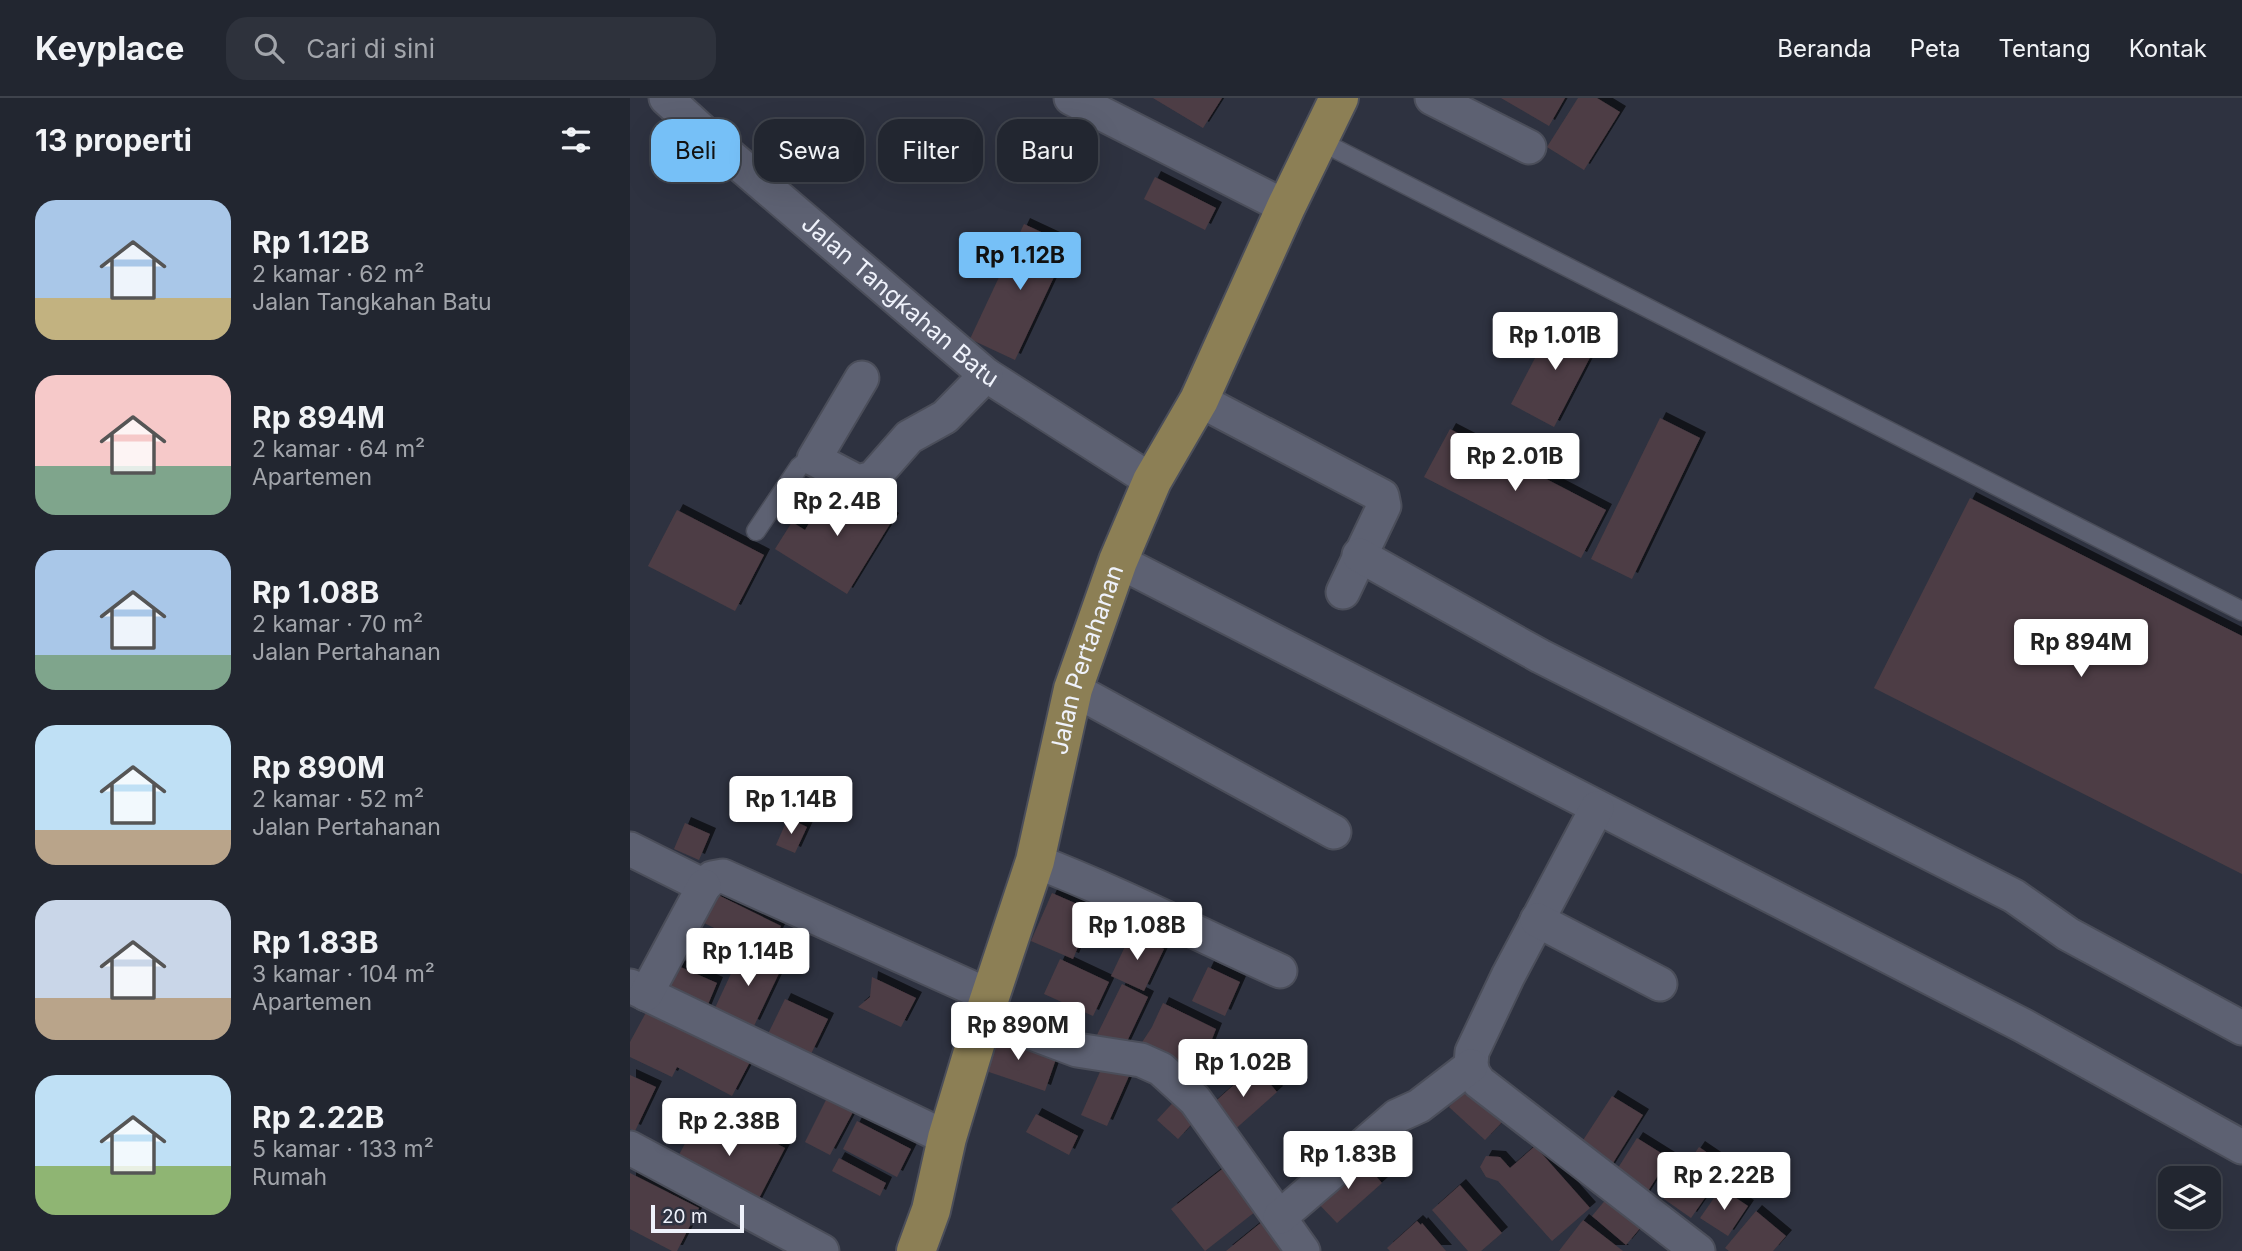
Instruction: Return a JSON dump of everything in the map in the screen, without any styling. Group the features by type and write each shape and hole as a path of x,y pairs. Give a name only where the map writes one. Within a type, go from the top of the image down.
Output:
{"main road":[{"name":"Jalan Pertahanan","path":"916,1251 932,1210 947,1138 987,1006 1035,861 1073,689 1118,561 1152,481 1199,400 1286,207 1339,98"}],"street":[{"name":"Jalan Tangkahan Batu","path":"666,98 724,151 986,375 1152,481"},
{"path":"1071,98 1286,207"},
{"path":"1432,98 1529,147"},
{"path":"862,378 814,459 852,481 869,480 882,470 909,437 945,417 986,375"},
{"path":"1199,400 1382,496 1384,506 1342,592"},
{"path":"1359,555 1540,656 2014,896 2068,934 2242,1028"},
{"path":"1118,561 2024,1026 2242,1147"},
{"path":"1073,689 1334,832"},
{"path":"1597,808 1472,1052 1471,1066 1479,1082 1698,1251"},
{"path":"630,849 704,886"},
{"path":"1035,861 1093,884 1280,971"},
{"path":"947,1138 638,990 704,886 715,877 723,876 1077,1050 1141,1060 1161,1069 1195,1100 1303,1251"},
{"path":"1538,920 1660,984"},
{"path":"1280,1217 1397,1116 1419,1107 1471,1066"},
{"path":"630,1148 822,1251"}],"lane":[{"path":"1318,140 2242,611"},
{"path":"756,531 799,467 809,459 814,459"}],"building":[{"path":"1153,98 1222,98 1203,128"},
{"path":"1501,98 1565,98 1549,126"},
{"path":"1578,98 1597,98 1620,112 1584,170 1547,147"},
{"path":"1155,177 1216,208 1205,230 1144,199"},
{"path":"1024,224 1069,245 1015,360 970,339"},
{"path":"1556,318 1599,340 1554,427 1511,404"},
{"path":"1660,418 1700,438 1632,579 1591,559"},
{"path":"1450,429 1606,510 1581,558 1424,477"},
{"path":"834,482 893,519 847,594 775,549 792,522 805,530"},
{"path":"1970,498 2242,636 2242,874 1874,688"},
{"path":"677,510 764,555 735,611 648,566"},
{"path":"788,818 807,827 795,853 776,845"},
{"path":"685,823 710,834 699,860 674,849"},
{"path":"712,892 781,926 767,954 698,920"},
{"path":"1052,893 1093,911 1073,959 1031,941"},
{"path":"1131,934 1164,949 1144,991 1111,976"},
{"path":"742,950 781,969 754,1026 715,1008"},
{"path":"1060,959 1109,982 1093,1016 1044,994"},
{"path":"676,965 717,983 704,1014 663,997"},
{"path":"1208,967 1240,982 1225,1016 1192,1001"},
{"path":"872,977 916,998 901,1027 858,1007 870,997"},
{"path":"1122,984 1148,997 1123,1050 1096,1037"},
{"path":"785,999 828,1019 811,1054 768,1034"},
{"path":"1163,1003 1216,1029 1200,1070 1139,1047"},
{"path":"649,1007 751,1060 732,1096 677,1067 672,1077 630,1057 630,1042"},
{"path":"992,1034 1057,1056 1045,1091 980,1069"},
{"path":"1103,1065 1129,1076 1107,1126 1081,1115"},
{"path":"1255,1066 1277,1092 1232,1132 1209,1107"},
{"path":"630,1075 656,1087 635,1131 630,1129"},
{"path":"1468,1086 1505,1119 1485,1140 1449,1107"},
{"path":"1179,1096 1200,1115 1178,1139 1157,1120"},
{"path":"1612,1096 1643,1115 1608,1171 1576,1151"},
{"path":"827,1098 853,1112 830,1155 805,1142"},
{"path":"705,1106 785,1148 753,1210 672,1168"},
{"path":"1036,1114 1078,1136 1069,1155 1026,1132"},
{"path":"857,1121 911,1149 897,1177 843,1149"},
{"path":"1637,1138 1669,1158 1643,1199 1611,1179"},
{"path":"1535,1146 1590,1208 1552,1241 1498,1181 1486,1177 1480,1167 1486,1156 1500,1157 1510,1168"},
{"path":"1699,1147 1727,1166 1691,1218 1664,1199"},
{"path":"839,1158 886,1183 880,1196 832,1171"},
{"path":"1360,1158 1382,1183 1337,1223 1314,1199"},
{"path":"1226,1166 1260,1208 1205,1251 1171,1209"},
{"path":"630,1173 699,1208 677,1251 672,1251 630,1229"},
{"path":"1460,1185 1502,1233 1481,1251 1468,1251 1432,1210"},
{"path":"1721,1188 1748,1206 1728,1236 1700,1218"},
{"path":"1613,1191 1647,1220 1626,1245 1592,1216"},
{"path":"1756,1211 1786,1236 1773,1251 1729,1251 1725,1248"},
{"path":"1583,1220 1623,1251 1559,1251"},
{"path":"1263,1221 1285,1251 1226,1251"},
{"path":"1417,1221 1421,1225 1422,1223 1446,1251 1390,1251 1387,1248"}]}
